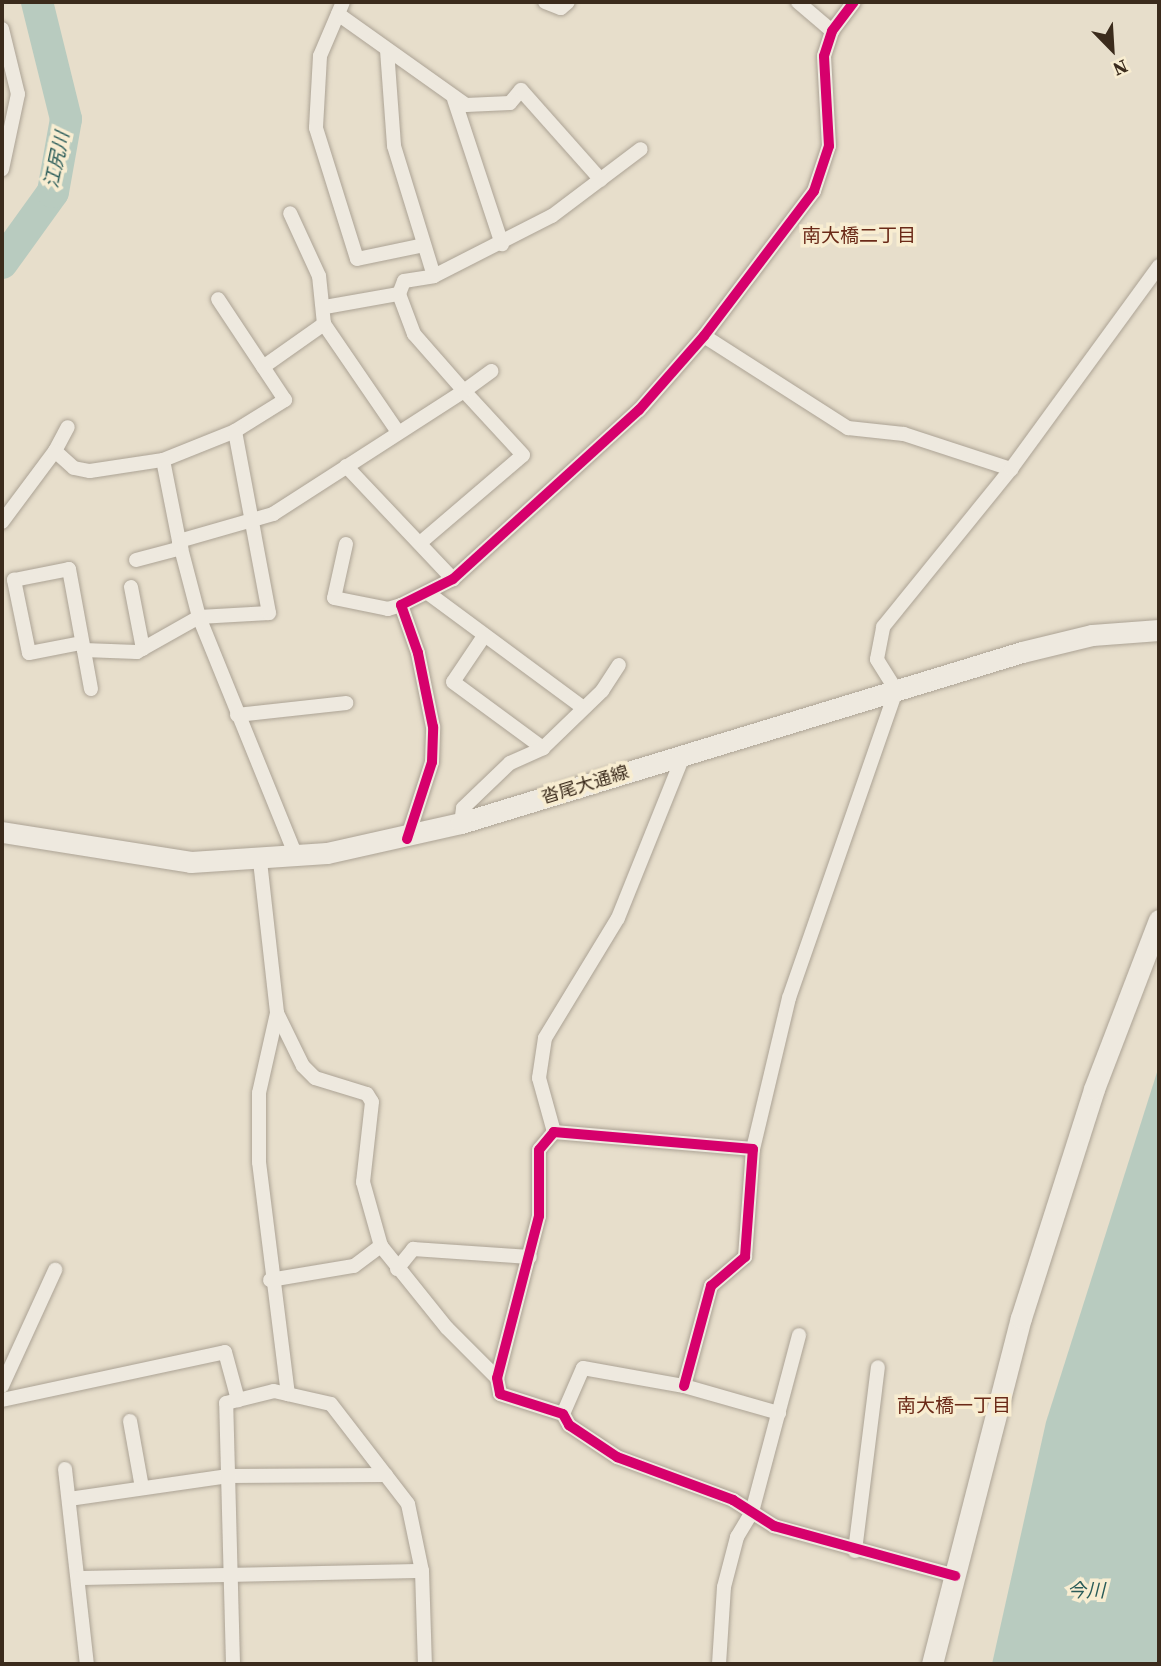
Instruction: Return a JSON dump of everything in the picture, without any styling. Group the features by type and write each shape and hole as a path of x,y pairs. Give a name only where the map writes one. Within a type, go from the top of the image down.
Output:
{"main road":[{"name":"沓尾大通線","path":"2,832 164,860 260,860 407,839 896,690 1091,635 1159,630"},
{"path":"932,1664 1054,1211 1159,920"}],"street":[{"path":"545,2 561,8 568,2"},
{"path":"798,2 832,31"},
{"path":"346,544 334,598 388,609 428,593 453,579 639,410 704,336 825,170 829,146 824,56 832,31 854,2"},
{"path":"424,245 358,259 316,128 320,57 341,8 387,50 466,105 510,103 521,90 601,180"},
{"path":"2,29 18,94 2,169"},
{"path":"387,50 394,146 435,276"},
{"path":"454,99 502,244"},
{"path":"420,543 523,456 414,334 400,294 404,281 435,276 502,244 601,180 641,149"},
{"path":"289,213 319,276 325,307 324,324 398,432"},
{"path":"684,1386 711,1286 745,1257 752,1149 789,998 896,690 877,659 883,627 1011,469 1159,266"},
{"path":"325,307 400,294"},
{"path":"55,451 74,468 90,471 163,460 235,431 285,400 218,299"},
{"path":"263,367 324,324"},
{"path":"704,336 848,428 904,434 1011,469"},
{"path":"136,560 251,523 346,466 492,371"},
{"path":"2,522 55,451 68,428"},
{"path":"91,689 82,646 69,569 14,580 29,653 82,646 143,649 198,617 269,612 235,431"},
{"path":"163,460 198,617 296,856"},
{"path":"346,466 453,579"},
{"path":"131,587 143,649"},
{"path":"428,593 582,707"},
{"path":"401,605 418,653 433,727 432,762 407,839"},
{"path":"484,636 453,682 542,748"},
{"path":"461,823 463,808 510,763 542,748 582,707 602,691 619,665"},
{"path":"237,715 346,704"},
{"path":"554,1132 539,1078 545,1038 618,918 684,754"},
{"path":"260,860 277,1013 259,1093 270,1280 288,1394"},
{"path":"277,1013 309,1072 366,1094 372,1102 363,1182 381,1246 397,1269 497,1378"},
{"path":"554,1132 752,1149"},
{"path":"554,1132 539,1150 539,1216 497,1378 500,1394 563,1414 569,1425 617,1457 696,1484 774,1526 855,1551 955,1576"},
{"path":"270,1280 354,1266 381,1246"},
{"path":"397,1269 413,1249 530,1257"},
{"path":"2,1386 55,1270"},
{"path":"719,1664 724,1587 737,1537 752,1512 799,1335"},
{"path":"2,1400 225,1352 238,1400"},
{"path":"855,1551 878,1367"},
{"path":"563,1414 583,1368 684,1386 779,1413"},
{"path":"233,1664 226,1403 288,1394 331,1404 408,1504 422,1571 425,1664"},
{"path":"130,1421 142,1488"},
{"path":"65,1469 87,1664"},
{"path":"69,1499 228,1476 386,1475"},
{"path":"78,1578 230,1572 422,1571"}],"water":[{"name":"今川","path":"1159,1066 1159,1664 992,1664 1046,1422"}],"waterway":[{"name":"江尻川","path":"2,263 53,192 66,119 37,2"}],"cycle path":[{"path":"407,839 432,762 433,727 418,653 401,605 453,579 639,410 704,336 814,191 829,146 824,56 832,31 854,2"},
{"path":"684,1386 711,1286 745,1257 753,1149 554,1132 539,1150 539,1216 497,1378 500,1394 563,1414 569,1425 617,1457 733,1500 774,1526 955,1576"}],"district":[{"name":"南大橋二丁目","path":"859,236"},
{"name":"南大橋一丁目","path":"954,1406"}]}
